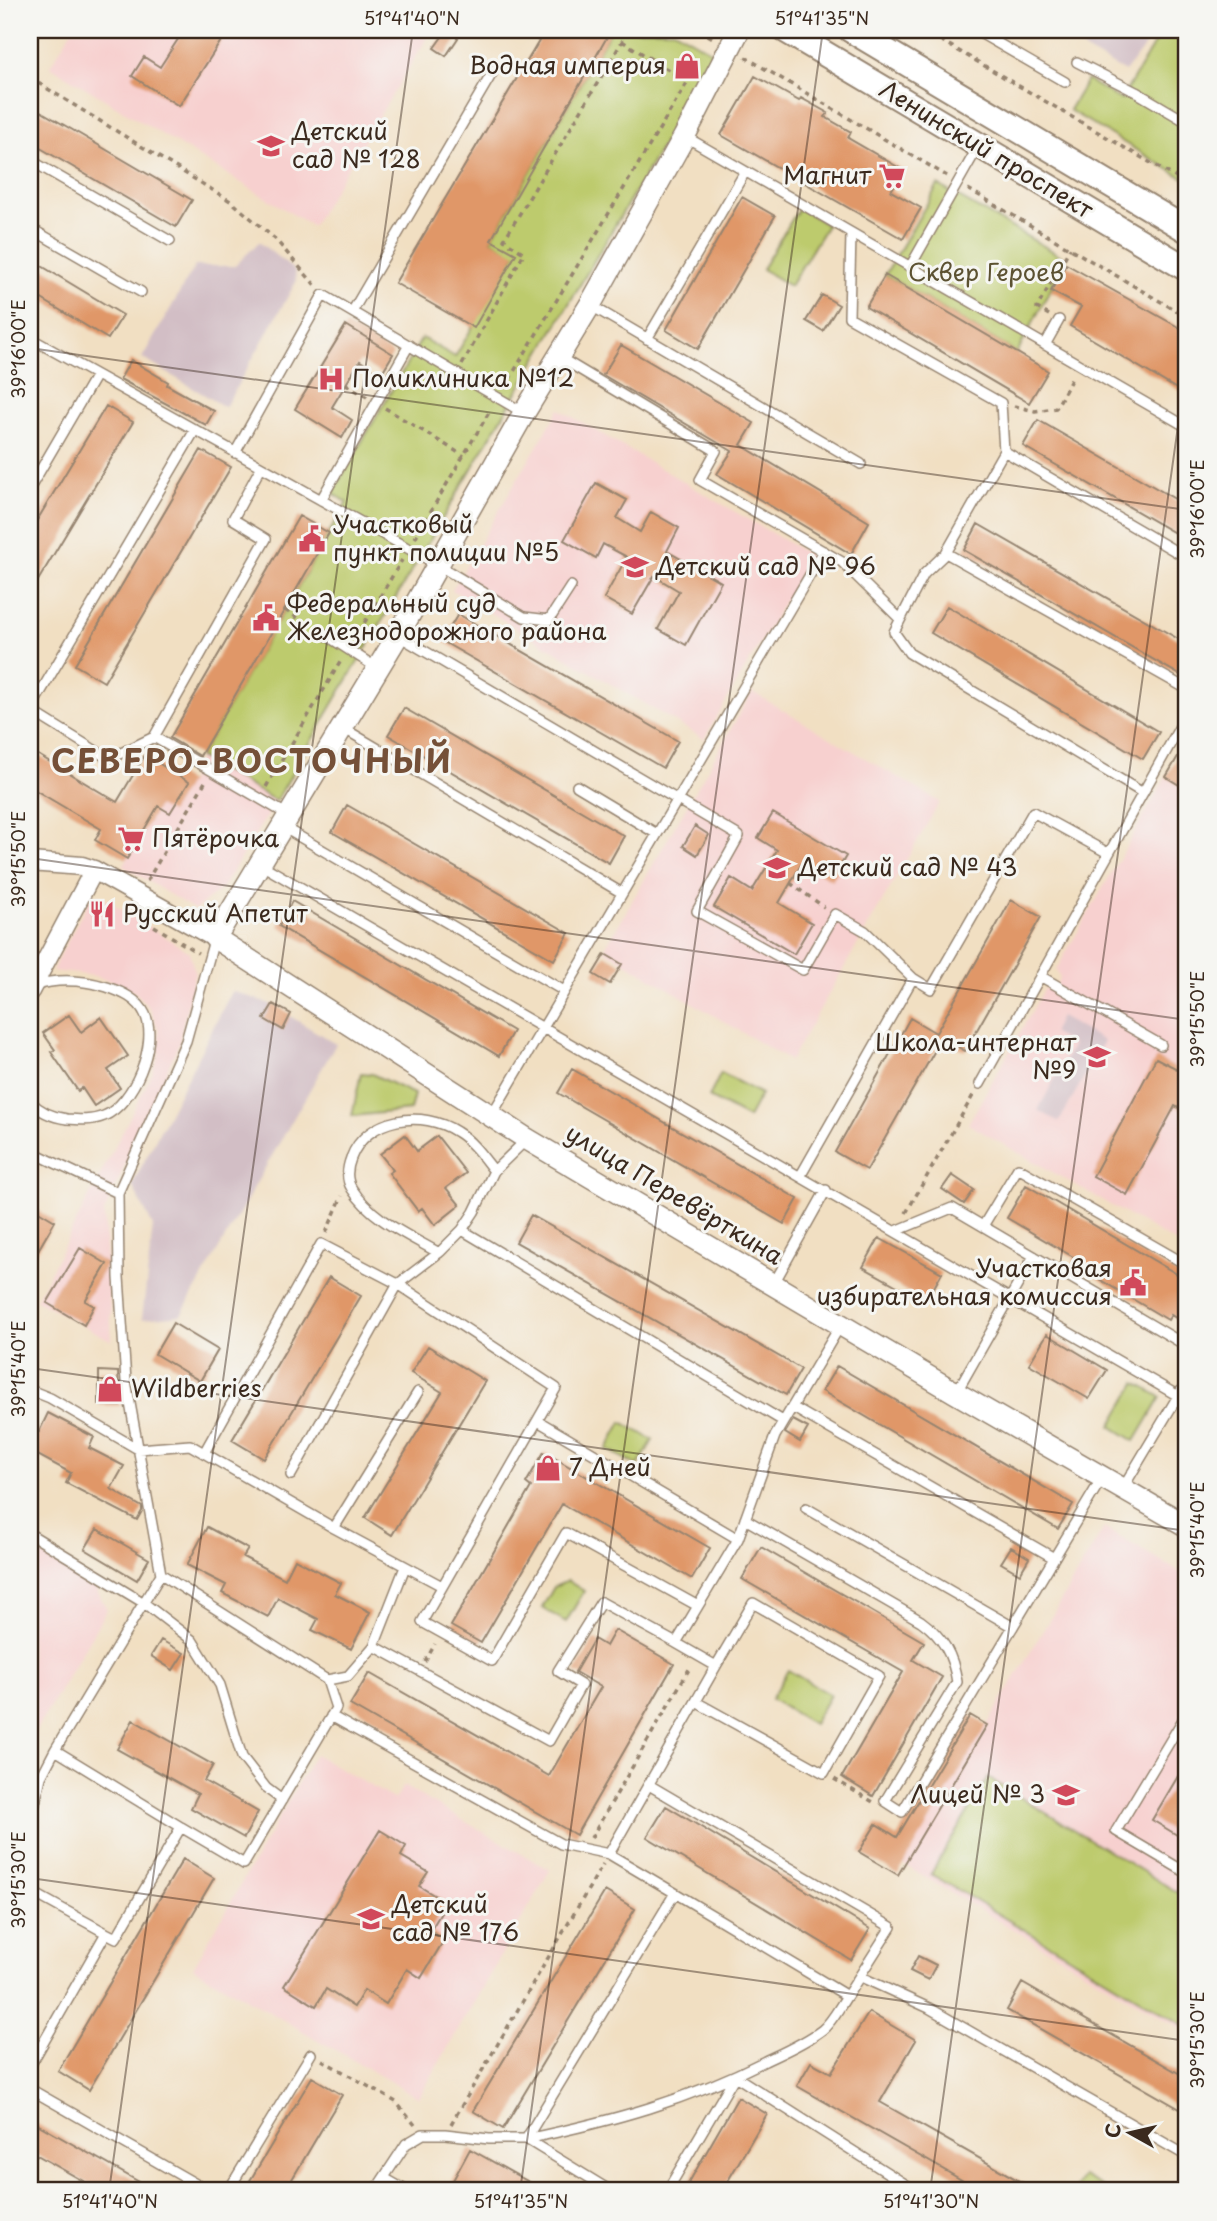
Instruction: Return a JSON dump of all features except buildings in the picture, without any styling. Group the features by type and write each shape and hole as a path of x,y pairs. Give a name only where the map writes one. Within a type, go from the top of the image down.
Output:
{"main road":[{"name":"Ленинский проспект","path":"785,30 1187,269"},
{"name":"Ленинский проспект","path":"851,30 1187,230"}],"street":[{"path":"39,862 82,866 94,870 215,938 398,635 524,412 590,305 684,136 739,30"},
{"path":"31,989 94,870"},
{"name":"улица Перевёрткина","path":"215,938 527,1139 840,1325 1187,1526"}],"lane":[{"path":"30,39 35,30"},
{"path":"975,30 1065,82"},
{"path":"1077,62 1187,122"},
{"path":"352,312 494,70"},
{"path":"684,136 1187,427"},
{"path":"910,267 978,146"},
{"path":"30,160 170,241"},
{"path":"647,339 745,172"},
{"path":"30,228 141,292"},
{"path":"851,233 849,317 1001,402 1004,451 946,552 924,574 894,632 909,653 1143,793"},
{"path":"235,453 323,295 524,412"},
{"path":"590,305 861,464"},
{"path":"1045,345 1059,320"},
{"path":"30,338 438,565 524,617 549,620 571,586"},
{"path":"321,500 409,345"},
{"path":"559,357 716,451 700,480 842,562 900,619"},
{"path":"30,488 96,375"},
{"path":"195,430 30,710 109,759 154,737 266,539 233,519 261,467"},
{"path":"1004,451 1187,558"},
{"path":"491,1116 824,551"},
{"path":"946,552 1187,689"},
{"path":"321,632 377,668"},
{"path":"398,635 739,836 697,911 803,970 835,914 865,931 913,978 931,989 1033,812 1108,853"},
{"path":"979,1084 1187,714"},
{"path":"341,727 622,892"},
{"path":"154,737 259,798 285,821 564,991"},
{"path":"577,786 657,834"},
{"path":"30,854 39,862"},
{"path":"260,864 1183,1398"},
{"path":"30,1825 41,1777 55,1750 161,1574 126,1381 118,1193 186,1041 215,938"},
{"path":"1040,976 1161,1045"},
{"path":"801,1175 913,978"},
{"path":"30,1101 36,1108 54,1117 81,1121 105,1115 125,1098 140,1074 147,1051 149,1030 146,1015 139,1005 120,991 99,985 55,980 31,989"},
{"path":"439,1253 391,1226 352,1189 348,1181 348,1166 359,1142 382,1125 399,1120 424,1121 456,1131 471,1143 494,1171"},
{"path":"291,1475 398,1284 439,1253 462,1230 494,1171 527,1139"},
{"path":"30,1151 118,1193"},
{"path":"983,1226 1018,1168 1187,1265"},
{"path":"773,1285 826,1190"},
{"path":"896,1231 952,1208 1187,1346"},
{"path":"462,1230 783,1421"},
{"path":"204,1453 321,1244 398,1284 556,1388 422,1622 492,1661 566,1533 698,1606"},
{"path":"956,1393 1034,1256"},
{"path":"676,1643 738,1539 775,1436 840,1325"},
{"path":"1122,1489 1183,1398 1187,1381"},
{"path":"30,1390 50,1398 138,1449 190,1445 334,1528 442,1586"},
{"path":"334,1528 418,1392"},
{"path":"792,1407 1054,1558"},
{"path":"538,1421 738,1539"},
{"path":"745,1519 922,1622 932,1629 947,1647 955,1666 957,1682 885,1801 902,1812 1102,1478"},
{"path":"806,1508 1013,1627"},
{"path":"30,1534 144,1603 192,1640 220,1685 242,1757 266,1788 282,1800"},
{"path":"327,1680 348,1676 374,1646 405,1567"},
{"path":"55,1750 244,1864 336,1708 327,1680 161,1574"},
{"path":"374,1646 548,1741 581,1685 558,1671 601,1602 716,1666"},
{"path":"609,1854 716,1666 753,1604 879,1676 824,1773 696,1702"},
{"path":"1187,1713 1116,1831 1187,1873"},
{"path":"331,1716 561,1844 584,1851 609,1854 847,1996"},
{"path":"375,2191 406,2144 423,2134 526,2139 606,2122 668,2103 736,2076 789,2050 823,2029 861,1977 891,1927 649,1785"},
{"path":"30,1891 116,1938 181,1827"},
{"path":"526,2139 675,1893"},
{"path":"30,2066 106,1933"},
{"path":"861,1977 929,2008 1187,2156"},
{"path":"228,2191 311,2054"},
{"path":"667,2191 736,2076"},
{"path":"736,2076 916,2191"},
{"path":"30,2090 208,2191"},
{"path":"526,2139 611,2191"},
{"path":"384,2178 407,2191"}],"path":[{"path":"457,375 524,253 503,240 629,30"},
{"path":"923,30 1187,184"},
{"path":"622,41 688,82"},
{"path":"757,65 1187,317"},
{"path":"259,798 695,71"},
{"path":"30,78 232,202 275,239 323,295"},
{"path":"1059,320 1037,308 1070,248"},
{"path":"1001,402 1035,411 1056,408 1070,381"},
{"path":"346,384 464,456"},
{"path":"285,610 321,632"},
{"path":"139,895 212,770"},
{"path":"790,883 835,914"},
{"path":"145,920 208,960"},
{"path":"896,1231 979,1084"},
{"path":"321,1244 336,1212"},
{"path":"584,1851 697,1655"},
{"path":"824,1773 872,1802 885,1801"},
{"path":"445,2134 609,1854"},
{"path":"311,2054 396,2102 423,2134"}],"shaded area":[{"name":"Детский сад № 128","path":"72,30 432,30 312,226 50,66"},
{"path":"1049,30 1157,30 1125,72"},
{"path":"259,242 295,271 296,282 225,407 142,358 195,266 235,266"},
{"name":"Детский сад № 96","path":"559,409 811,556 704,739 452,590"},
{"name":"Детский сад № 43","path":"752,692 940,802 790,1061 604,950"},
{"path":"199,757 276,801 222,888 195,910 123,866 158,806 170,813 189,782"},
{"name":"Школа-интернат №9","path":"1187,775 1187,1249 968,1124 1045,988 1052,989 1056,985 1060,977 1056,970 1166,777 1181,786"},
{"path":"91,896 100,896 189,952 195,972 179,1043 104,1213 112,1341 36,1300 152,1074 159,1054 159,1031 150,1009 137,994 124,986 95,976 52,971"},
{"path":"232,991 270,1004 336,1044 181,1315 142,1319 153,1226 132,1185"},
{"path":"1060,1017 1104,1041 1059,1122 1038,1110 1073,1045 1052,1033"},
{"name":"Лицей № 3","path":"1104,1528 1187,1576 1187,2032 904,1865"},
{"path":"30,1547 94,1586 107,1609 30,1741"},
{"name":"Детский сад № 176","path":"315,1754 395,1800 403,1786 550,1870 419,2098 193,1968"}],"green space":[{"path":"611,30 674,30 716,54 276,801 199,757 347,502 332,493 422,338 455,357 515,255 491,240"},
{"path":"1162,30 1187,30 1187,180 1069,110 1087,80 1121,100"},
{"name":"Сквер Героев","path":"938,185 1066,259 1017,353 885,275"},
{"path":"799,208 827,225 790,286 762,269"},
{"path":"361,1073 372,1074 414,1094 410,1110 352,1116"},
{"path":"721,1073 761,1094 748,1118 709,1097"},
{"path":"1136,1383 1161,1397 1135,1441 1111,1426"},
{"path":"622,1422 653,1440 638,1466 607,1449"},
{"path":"568,1581 584,1591 566,1622 542,1608 554,1587"},
{"path":"788,1670 830,1695 813,1724 771,1699"},
{"path":"988,1778 1187,1898 1187,2027 931,1874"},
{"path":"1083,2176 1101,2186 1098,2191 1074,2191"}],"place":[{"name":"Водная империя","path":"687,66"},
{"name":"Детский сад № 128","path":"271,146"},
{"name":"Магнит","path":"892,176"},
{"name":"Поликлиника №12","path":"331,379"},
{"name":"Участковый пункт полиции №5","path":"312,539"},
{"name":"Детский сад № 96","path":"635,567"},
{"name":"Федеральный суд Железнодорожного района","path":"266,618"},
{"name":"Пятёрочка","path":"131,839"},
{"name":"Детский сад № 43","path":"777,868"},
{"name":"Русский Апетит","path":"102,914"},
{"name":"Школа-интернат №9","path":"1097,1057"},
{"name":"Участковая избирательная комиссия","path":"1133,1283"},
{"name":"Wildberries","path":"110,1389"},
{"name":"7 Дней","path":"548,1468"},
{"name":"Лицей № 3","path":"1066,1795"},
{"name":"Детский сад № 176","path":"371,1919"}],"district":[{"name":"СЕВЕРО-ВОСТОЧНЫЙ","path":"252,762"}]}
